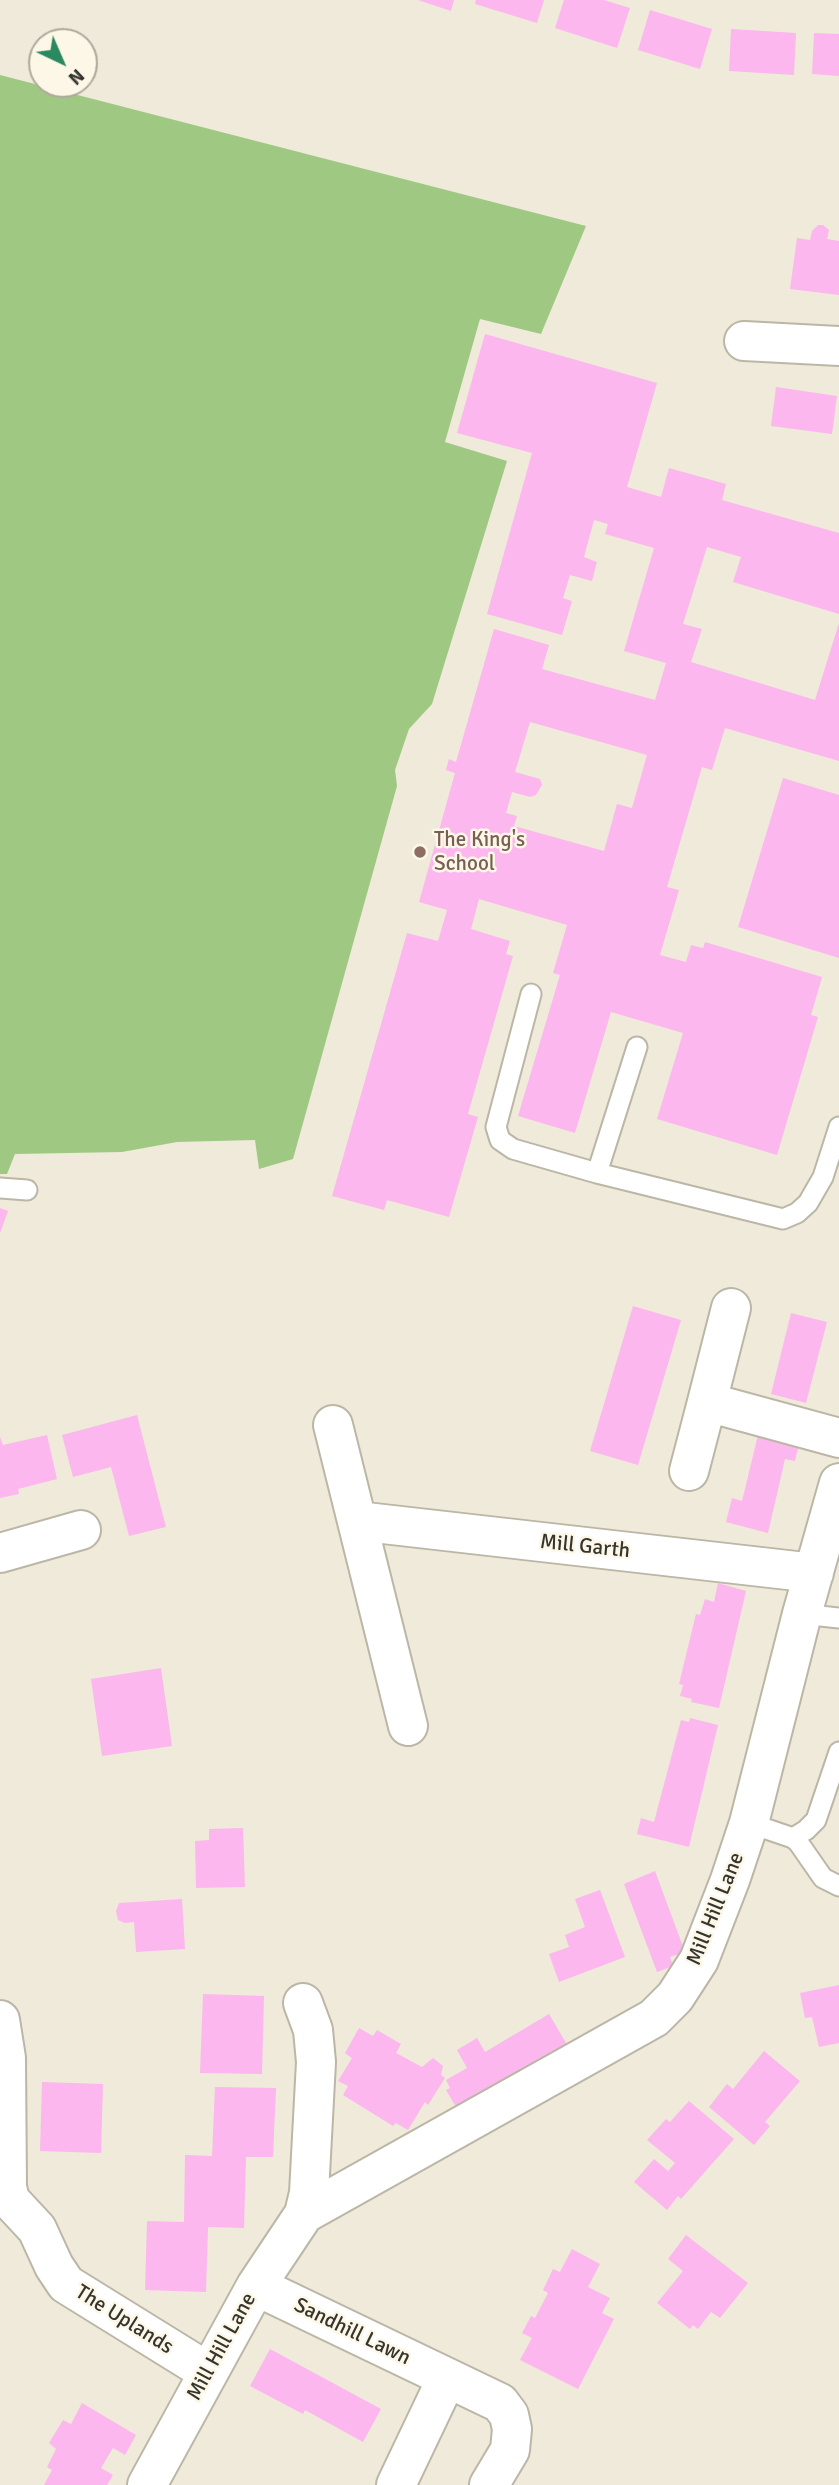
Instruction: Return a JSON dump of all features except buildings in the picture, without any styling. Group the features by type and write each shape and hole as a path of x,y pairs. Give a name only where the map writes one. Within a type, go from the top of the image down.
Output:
{"street":[{"path":"744,341 839,346"},
{"path":"689,1471 731,1308"},
{"path":"707,1402 839,1438"},
{"path":"333,1425 408,1726"},
{"name":"Mill Hill Lane","path":"304,2214 654,2018 676,1997 699,1960 730,1880 821,1616 814,1573 839,1483"},
{"name":"Mill Garth","path":"357,1521 814,1573"},
{"path":"0,1553 80,1530"},
{"name":"Mill Hill Lane","path":"147,2485 256,2286 304,2214 309,2193 316,2062 313,2031 303,2003"},
{"name":"The Uplands","path":"0,2020 6,2058 7,2187 10,2200 37,2229 54,2266 66,2284 208,2371"},
{"name":"Sandhill Lawn","path":"256,2286 500,2403 509,2414 512,2429 510,2450 489,2485"},
{"path":"396,2485 447,2378"}],"lane":[{"path":"531,995 496,1127 500,1140 513,1149 597,1173 783,1219 797,1213 813,1194 823,1177 839,1127"},
{"path":"597,1173 637,1047"},
{"path":"0,1188 27,1191"},
{"path":"793,1838 817,1820 839,1752"},
{"path":"749,1823 799,1842 823,1878 839,1886"}],"green space":[{"path":"0,75 28,82 28,98 89,98 586,226 541,334 480,319 445,442 507,461 432,704 409,729 395,770 397,786 293,1159 259,1169 255,1140 177,1142 122,1152 15,1154 7,1174 0,1174"}],"place":[{"name":"The King's School","path":"420,852"}]}
